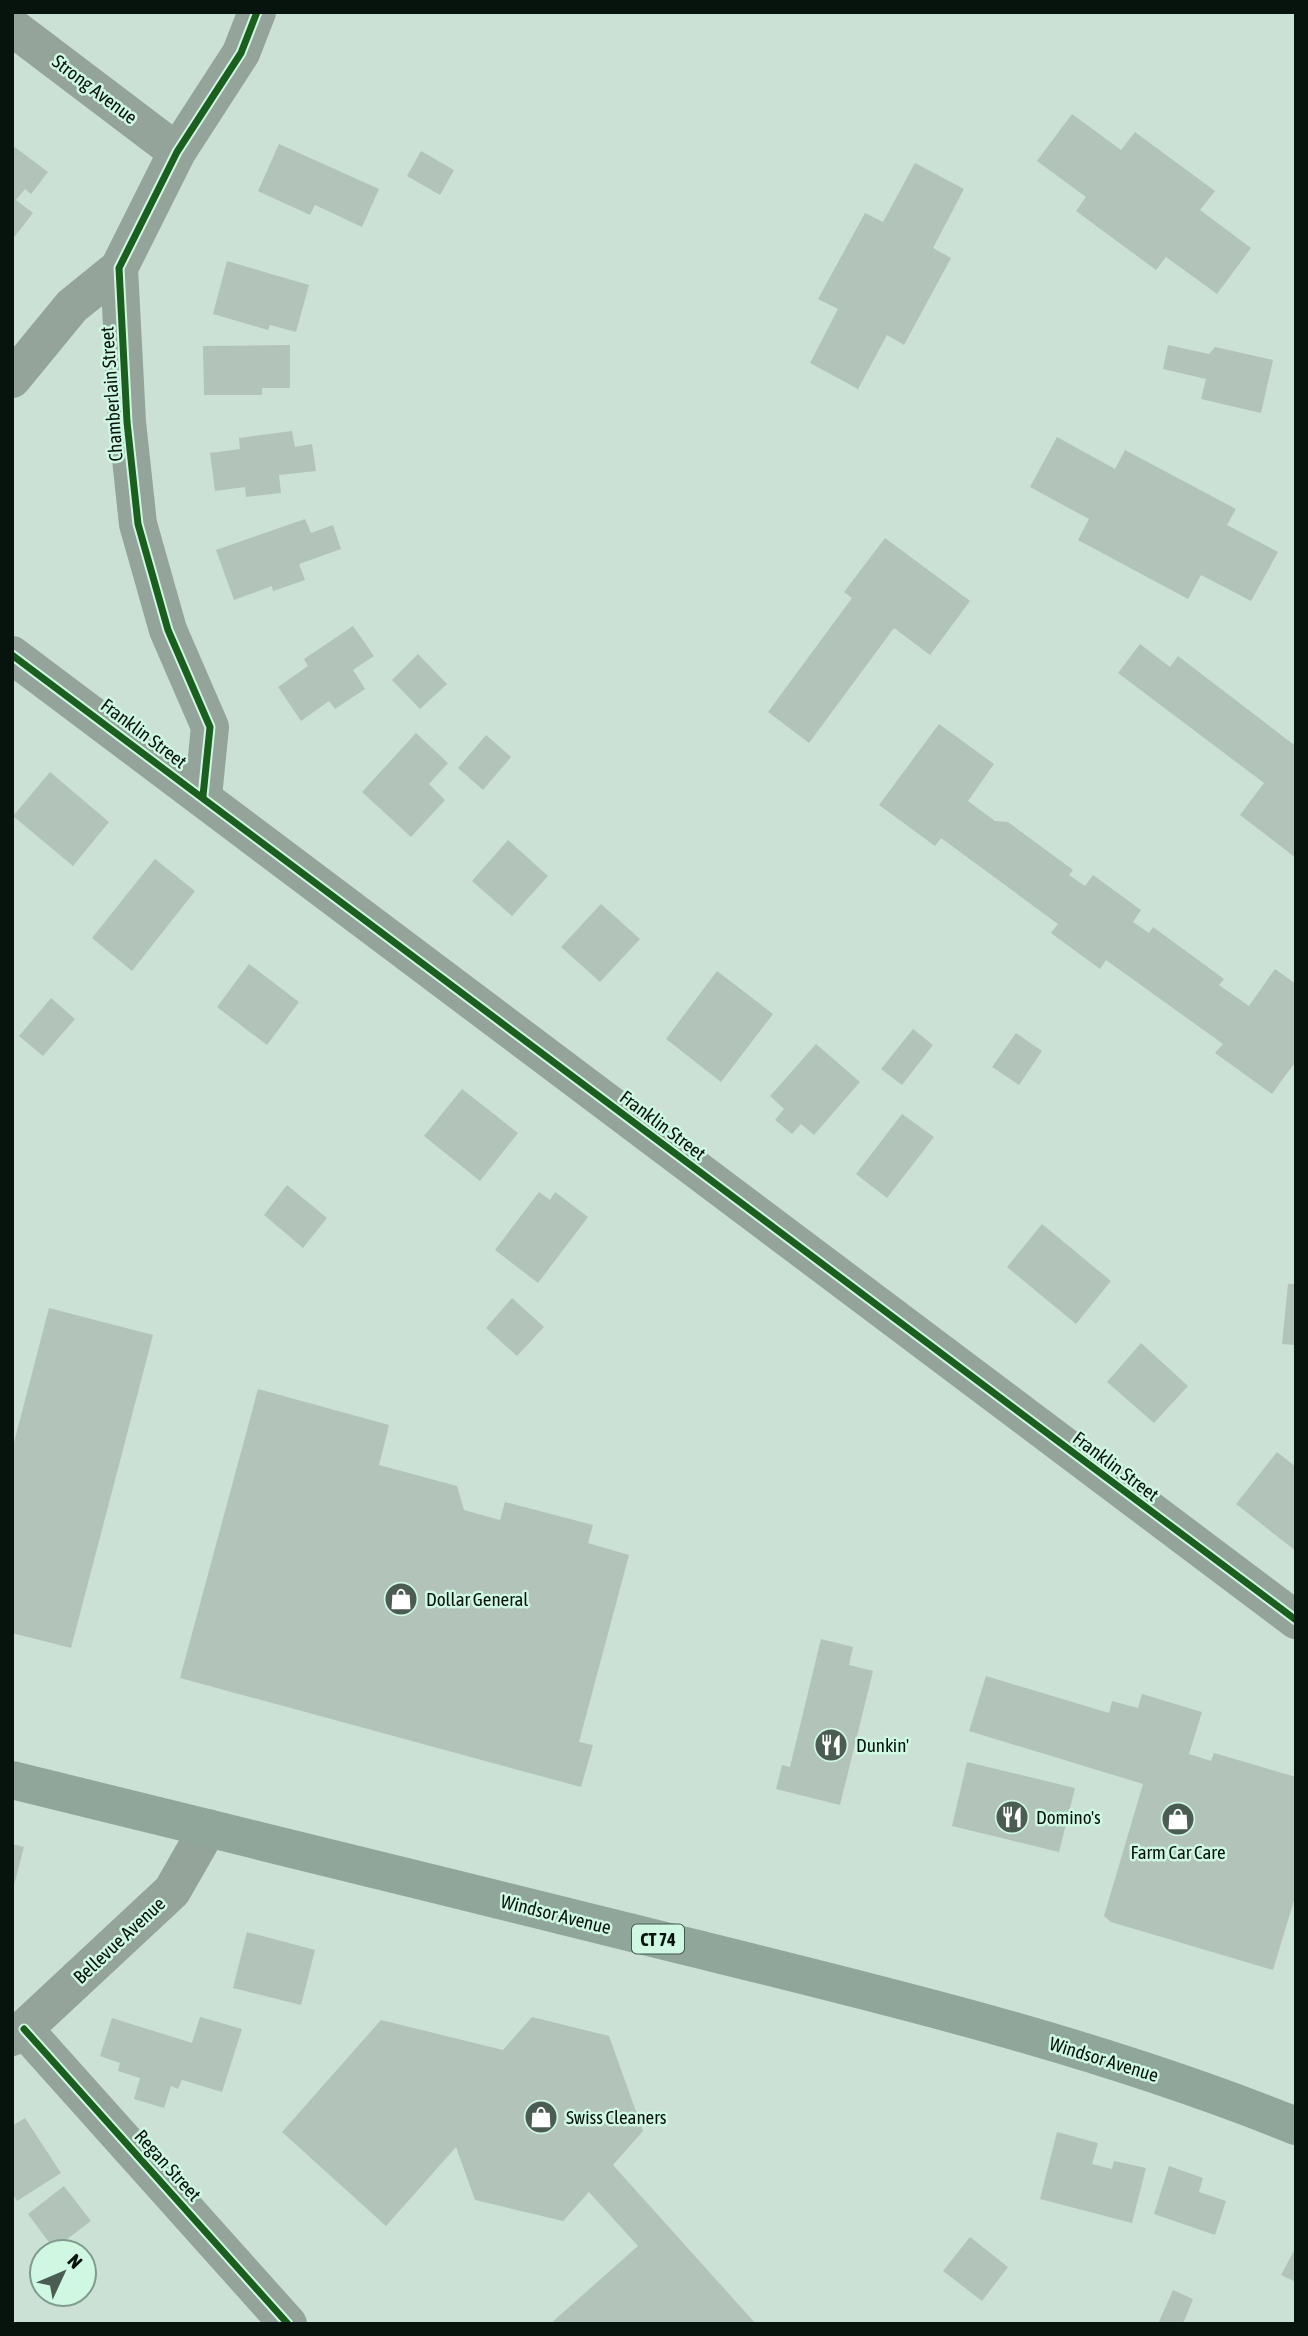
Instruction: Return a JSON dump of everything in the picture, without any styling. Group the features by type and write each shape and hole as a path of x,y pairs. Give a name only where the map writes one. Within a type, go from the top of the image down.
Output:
{"main road":[{"name":"Windsor Avenue","path":"12,1780 850,1987 1006,2029 1197,2089 1296,2126"}],"street":[{"name":"Chamberlain Street","path":"12,379 72,306 119,268 177,152 241,52 257,12"},
{"name":"Strong Avenue","path":"12,27 177,152"},
{"name":"Chamberlain Street","path":"119,268 127,422 138,524 168,631 210,727 202,796"},
{"name":"Franklin Street","path":"12,655 1296,1620"},
{"name":"Bellevue Avenue","path":"18,2033 172,1891 208,1828"},
{"name":"Regan Street","path":"18,2033 288,2324"}],"building":[{"path":"1072,114 1121,150 1135,132 1215,191 1200,210 1251,248 1217,294 1166,257 1156,270 1076,211 1086,197 1037,161"},
{"path":"279,144 379,189 362,227 315,205 310,215 258,191"},
{"path":"12,145 48,172 31,194 25,189 16,200 33,213 12,240"},
{"path":"421,151 454,170 440,195 407,176"},
{"path":"915,163 964,189 933,248 951,258 904,345 887,335 858,389 810,363 838,309 818,299 865,213 883,222"},
{"path":"227,261 309,285 296,332 270,325 268,330 213,314"},
{"path":"290,345 290,388 262,388 262,395 204,395 203,346"},
{"path":"1168,345 1209,354 1215,347 1273,360 1261,413 1201,399 1206,379 1163,369"},
{"path":"292,431 295,447 312,444 316,471 279,475 281,493 246,497 245,487 215,491 210,453 240,449 239,438"},
{"path":"1057,437 1115,469 1125,450 1236,509 1227,525 1278,552 1251,601 1201,575 1188,599 1078,540 1089,519 1030,487"},
{"path":"305,519 311,533 333,525 341,549 299,564 305,580 273,591 272,586 234,600 216,550"},
{"path":"885,538 970,601 930,655 894,628 809,743 768,712 852,598 844,592"},
{"path":"353,626 374,656 353,670 365,689 335,709 329,701 301,721 278,687 308,666 304,659"},
{"path":"1140,644 1170,667 1178,656 1293,744 1296,741 1296,858 1240,815 1264,783 1118,673"},
{"path":"418,654 447,684 420,709 392,680"},
{"path":"939,724 994,764 968,801 995,821 1008,822 1073,870 1069,875 1085,886 1093,875 1141,910 1133,922 1149,933 1153,927 1224,979 1219,985 1249,1006 1275,969 1296,984 1296,1061 1272,1094 1215,1053 1223,1044 1106,960 1100,969 1051,933 1058,924 941,838 935,846 879,805"},
{"path":"416,733 448,763 429,784 445,800 411,837 362,792"},
{"path":"486,735 511,757 483,790 458,768"},
{"path":"50,772 109,822 73,866 13,816"},
{"path":"508,840 548,876 512,916 472,881"},
{"path":"155,859 195,891 132,971 92,938"},
{"path":"601,904 640,939 600,982 561,947"},
{"path":"249,964 299,1002 267,1045 217,1007"},
{"path":"717,971 773,1014 721,1082 666,1039"},
{"path":"51,998 75,1019 43,1056 19,1036"},
{"path":"913,1029 933,1045 902,1085 881,1069"},
{"path":"1016,1033 1042,1051 1019,1085 992,1067"},
{"path":"816,1044 860,1082 814,1135 801,1124 792,1134 775,1120 784,1109 770,1096"},
{"path":"462,1089 518,1133 480,1181 424,1136"},
{"path":"902,1114 934,1137 887,1198 856,1174"},
{"path":"287,1185 327,1218 303,1248 264,1215"},
{"path":"539,1192 550,1200 555,1192 588,1217 538,1283 495,1250"},
{"path":"1042,1224 1111,1281 1076,1324 1007,1267"},
{"path":"1288,1284 1296,1284 1296,1345 1282,1344"},
{"path":"512,1298 544,1327 517,1356 486,1328"},
{"path":"49,1308 153,1335 71,1648 12,1633 12,1450"},
{"path":"1141,1343 1188,1386 1154,1423 1107,1382"},
{"path":"258,1389 389,1425 379,1465 457,1486 464,1510 500,1520 505,1502 593,1525 588,1543 629,1555 579,1742 593,1745 581,1787 180,1678"},
{"path":"1277,1452 1296,1467 1296,1551 1236,1504"},
{"path":"821,1639 853,1647 849,1665 873,1671 840,1805 776,1789 782,1765 790,1767"},
{"path":"986,1676 1109,1713 1112,1701 1138,1708 1142,1694 1202,1712 1189,1754 1211,1761 1214,1753 1296,1777 1296,1894 1273,1970 1111,1922 1104,1916 1143,1784 969,1731"},
{"path":"967,1762 1075,1788 1059,1852 952,1826"},
{"path":"12,1844 24,1847 13,1889 12,1889"},
{"path":"247,1932 315,1950 301,2005 233,1988"},
{"path":"200,2017 242,2029 222,2092 182,2080 178,2089 171,2086 164,2108 134,2099 140,2078 118,2071 120,2063 100,2056 112,2018 192,2043"},
{"path":"532,2017 609,2036 643,2131 613,2165 756,2324 550,2324 638,2246 589,2192 563,2221 475,2200 456,2147 386,2226 282,2132 381,2020 503,2050"},
{"path":"25,2118 61,2173 17,2201 12,2193 12,2126"},
{"path":"1057,2132 1098,2143 1092,2164 1112,2169 1114,2161 1146,2168 1132,2223 1040,2199"},
{"path":"1169,2166 1203,2178 1199,2192 1226,2201 1215,2235 1154,2214"},
{"path":"64,2186 91,2221 69,2238 46,2238 28,2214"},
{"path":"970,2237 1008,2267 982,2301 943,2271"},
{"path":"1296,2247 1296,2282 1281,2275"},
{"path":"1173,2290 1193,2299 1183,2324 1158,2324"}],"cycle path":[{"path":"203,796 210,727 168,630 138,524 127,422 119,268 177,152 241,53 257,12"},
{"path":"12,655 1296,1620"},
{"path":"24,2029 288,2324"}],"place":[{"name":"Dollar General","path":"401,1599"},
{"name":"Dunkin'","path":"831,1745"},
{"name":"Domino's","path":"1012,1817"},
{"name":"Farm Car Care","path":"1178,1819"},
{"name":"Swiss Cleaners","path":"541,2117"}]}
